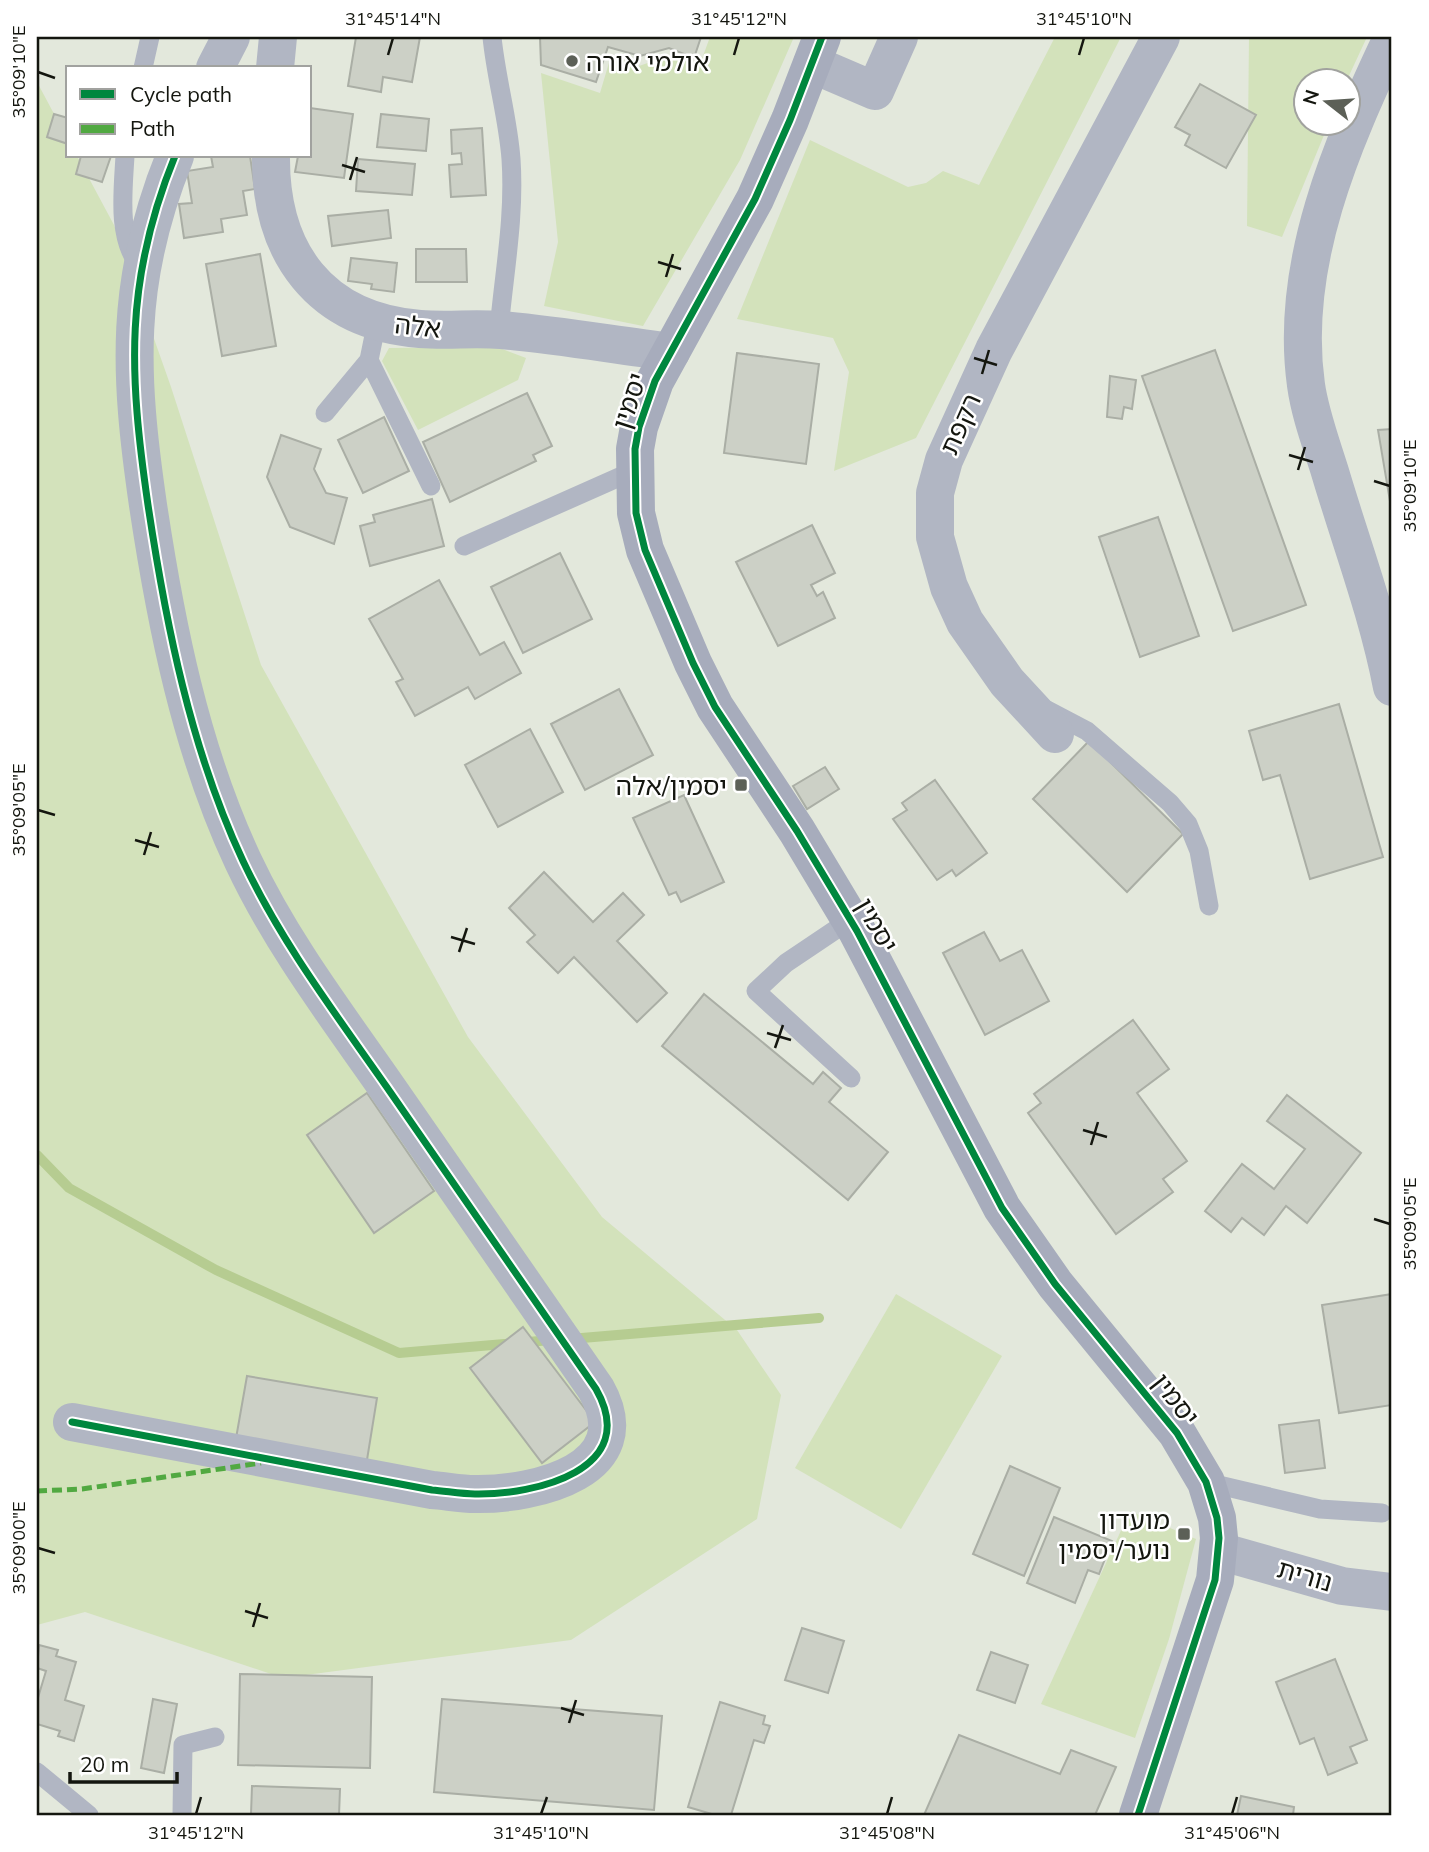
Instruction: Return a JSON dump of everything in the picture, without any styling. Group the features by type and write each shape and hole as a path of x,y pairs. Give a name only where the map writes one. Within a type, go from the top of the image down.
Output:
{"street":[{"path":"216,66 230,37"},
{"path":"275,66 278,37"},
{"path":"817,51 875,91 899,37"},
{"name":"רקפת","path":"1055,734 1019,695 975,638 957,605 935,537 934,493 944,460 994,349 1161,37"},
{"path":"1391,675 1311,410 1304,345 1311,269 1329,188 1352,123 1392,38"},
{"name":"יסמין","path":"817,51 755,200 671,352 646,404 639,427 633,471 640,532 698,673 731,733 797,831 850,920 1009,1220 1055,1284 1177,1433 1206,1482 1217,1518 1219,1551 1209,1603 1139,1815"},
{"path":"72,1422 432,1490 475,1494 524,1488 578,1472 599,1453 608,1425 604,1402 596,1389 290,947 265,904 221,807 187,698 151,524 132,362 140,268 153,218 174,158"},
{"name":"אלה","path":"271,158 276,208 285,240 299,266 317,288 338,304 377,321 419,329 499,330 671,352"},
{"name":"נורית","path":"1219,1551 1342,1586 1392,1592"}],"lane":[{"path":"143,66 150,37"},
{"path":"492,37 509,140 512,176 509,250 499,330"},
{"path":"125,158 123,191 128,250 140,268"},
{"path":"325,413 369,360 377,321"},
{"path":"369,360 431,486"},
{"path":"464,546 633,471"},
{"path":"1019,695 1087,731 1170,803 1188,824 1199,851 1209,906"},
{"path":"850,920 786,963 756,991 851,1078"},
{"path":"1206,1482 1320,1509 1382,1513"},
{"path":"182,1815 183,1745 215,1737"},
{"path":"37,1772 89,1815"}],"green space":[{"path":"710,37 794,37 740,160 643,326 544,306 558,242 541,73 600,93 611,56 639,66 668,56 700,64"},
{"path":"1055,37 1121,37 916,438 834,471 849,372 833,338 737,319 810,140 908,187 926,183 943,171 979,185"},
{"path":"1249,37 1367,37 1354,66 1292,66 1292,136 1324,136 1282,237 1247,226"},
{"path":"37,82 66,136 66,158 78,158 114,225 171,387 261,665 468,1037 602,1217 737,1330 781,1395 757,1519 571,1640 283,1678 85,1612 37,1625"},
{"path":"497,347 526,358 518,380 418,430 382,361 389,348"},
{"path":"896,1294 1002,1356 901,1529 795,1468"},
{"path":"1130,1511 1196,1539 1169,1639 1135,1738 1041,1704"}],"building":[{"path":"356,37 420,37 412,82 383,77 381,92 348,86"},
{"name":"אולמי אורה","path":"540,37 701,37 694,58 669,48 640,56 608,47 596,82 541,65"},
{"path":"1200,84 1256,115 1226,168 1185,145 1190,135 1175,127"},
{"path":"312,108 353,114 344,178 295,172 298,158 312,158"},
{"path":"54,114 66,117 66,143 47,137"},
{"path":"381,114 429,119 426,151 377,147"},
{"path":"482,128 486,195 451,197 449,165 462,164 461,153 452,154 451,130"},
{"path":"80,158 110,158 102,182 76,174"},
{"path":"211,158 250,158 255,189 243,191 247,215 221,219 223,232 184,238 179,204 192,203 187,171 213,167"},
{"path":"358,159 415,164 412,195 356,191"},
{"path":"388,210 391,238 332,246 328,216"},
{"path":"416,249 466,249 467,282 416,282"},
{"path":"260,254 276,346 222,356 206,264"},
{"path":"351,258 397,263 394,292 371,289 372,284 348,281"},
{"path":"1215,350 1306,605 1233,631 1142,376"},
{"path":"737,353 819,364 806,464 724,453"},
{"path":"1110,376 1136,380 1132,409 1124,407 1122,419 1107,417"},
{"path":"527,393 552,446 533,455 536,461 450,502 423,442"},
{"path":"384,417 409,471 363,493 338,440"},
{"path":"1392,429 1392,513 1378,430"},
{"path":"281,435 321,449 314,469 326,493 347,498 334,544 290,527 267,477"},
{"path":"432,499 444,546 370,566 360,526 375,522 373,515"},
{"path":"1158,517 1199,636 1140,657 1099,537"},
{"path":"812,525 835,573 811,585 817,596 823,592 835,618 778,646 736,562"},
{"path":"560,553 592,619 523,653 491,587"},
{"path":"439,580 480,655 504,642 521,673 475,699 468,687 415,716 396,682 403,679 369,619"},
{"path":"619,689 653,755 585,790 551,724"},
{"path":"1339,704 1383,857 1310,879 1280,775 1263,780 1249,731"},
{"path":"530,729 563,792 498,827 465,765"},
{"path":"1089,741 1183,834 1127,892 1033,799"},
{"path":"825,767 839,789 807,809 793,786"},
{"path":"935,780 987,853 956,876 952,870 937,880 893,819 907,810 902,803"},
{"path":"684,795 724,882 681,902 676,892 669,895 633,818"},
{"path":"544,872 593,922 623,893 644,915 617,941 667,993 637,1022 574,957 558,973 527,942 535,935 509,908"},
{"path":"984,932 1000,961 1022,950 1049,1001 985,1035 943,953"},
{"path":"704,994 813,1084 823,1072 841,1088 829,1102 888,1152 848,1200 662,1046"},
{"path":"1133,1020 1169,1069 1137,1093 1187,1161 1163,1179 1173,1192 1116,1234 1028,1113 1041,1103 1034,1094"},
{"path":"367,1093 434,1191 374,1233 307,1135"},
{"path":"1287,1095 1361,1153 1307,1223 1286,1206 1264,1235 1242,1218 1231,1232 1205,1211 1242,1164 1274,1189 1305,1149 1267,1121"},
{"path":"1392,1294 1392,1405 1339,1413 1322,1305"},
{"path":"523,1327 595,1422 542,1463 470,1368"},
{"path":"247,1376 377,1398 366,1466 235,1444"},
{"path":"1319,1420 1325,1468 1285,1473 1279,1425"},
{"path":"1010,1466 1060,1488 1024,1576 973,1554"},
{"path":"1054,1517 1112,1541 1099,1574 1088,1570 1075,1603 1027,1583"},
{"path":"802,1628 844,1641 828,1693 785,1680"},
{"path":"39,1645 58,1650 56,1656 76,1662 65,1700 84,1706 74,1741 58,1736 60,1731 37,1724 37,1701 46,1671 37,1668"},
{"path":"991,1652 1028,1665 1015,1703 977,1690"},
{"path":"1335,1659 1367,1740 1350,1747 1357,1763 1328,1775 1314,1738 1300,1744 1276,1682"},
{"path":"240,1674 372,1677 370,1768 238,1765"},
{"path":"153,1699 177,1704 164,1773 141,1768"},
{"path":"442,1699 662,1716 654,1810 434,1792"},
{"path":"720,1702 765,1716 763,1724 770,1726 764,1743 754,1740 731,1815 715,1815 688,1807"},
{"path":"959,1735 1060,1774 1071,1750 1116,1767 1095,1815 924,1815"},
{"path":"252,1786 340,1789 339,1815 251,1814"},
{"path":"1241,1796 1294,1807 1293,1815 1237,1815"}],"waterway":[{"path":"37,1155 69,1188 216,1270 399,1353 551,1340"},
{"path":"570,1339 819,1318"}],"marked path":[{"path":"37,1491 82,1489 261,1463"}],"cycle path":[{"path":"822,37 790,120 755,199 655,381 639,427 635,449 636,513 645,550 693,663 715,707 797,831 857,931 1002,1208 1055,1284 1177,1433 1206,1482 1217,1518 1219,1538 1215,1580 1138,1815"},
{"path":"72,1422 432,1490 470,1494 499,1493 552,1483 575,1472 594,1458 605,1440 606,1417 596,1389 291,949 243,861 209,775 183,686 163,596 137,413 135,328 139,287 158,202 174,158"}],"place":[{"name":"אולמי אורה","path":"572,61"},
{"name":"יסמין/אלה","path":"741,785"},
{"name":"מועדון נוער/יסמין","path":"1184,1534"}]}
